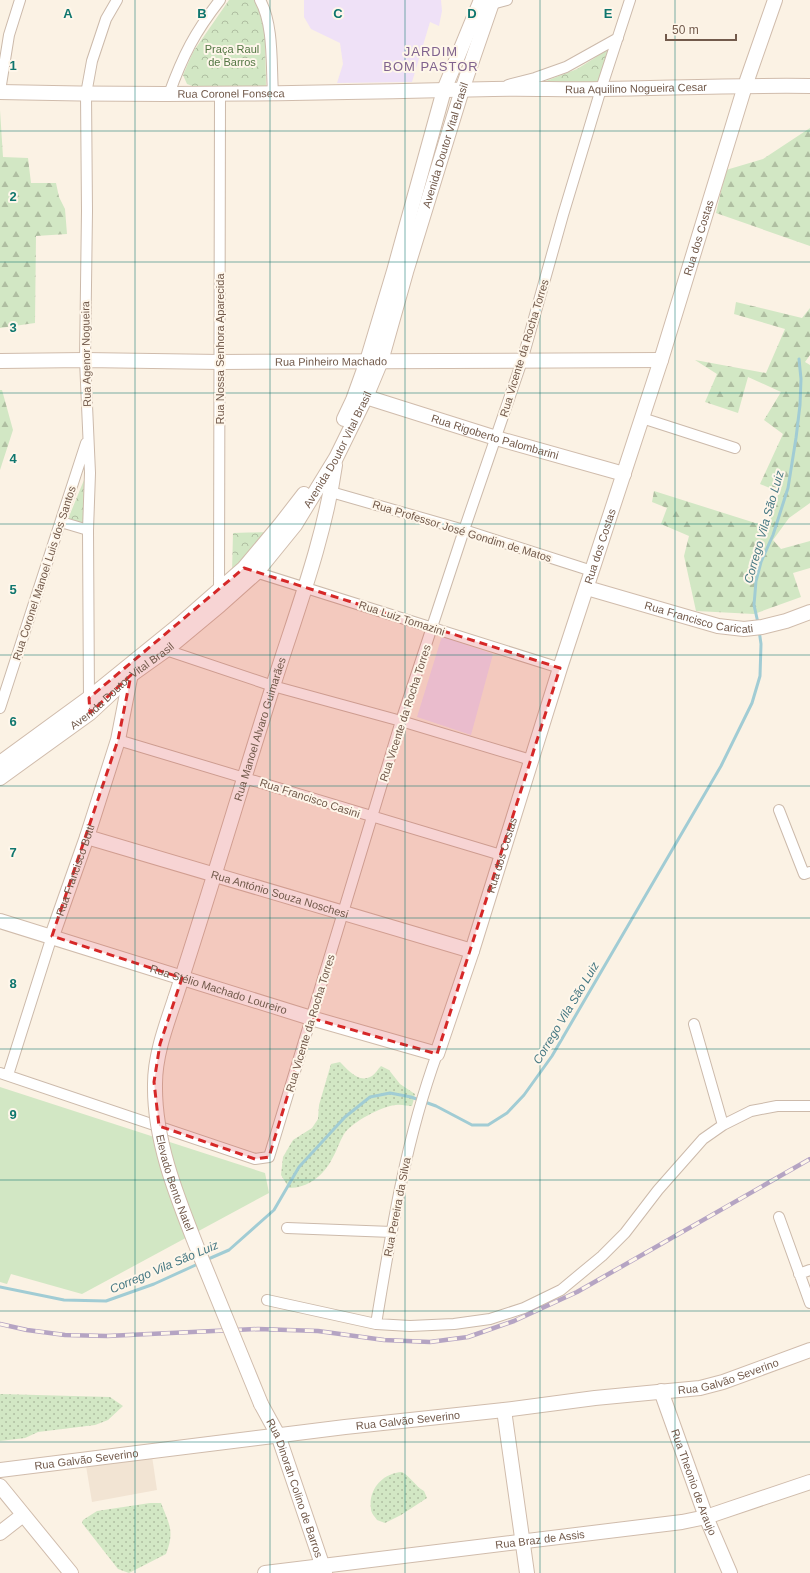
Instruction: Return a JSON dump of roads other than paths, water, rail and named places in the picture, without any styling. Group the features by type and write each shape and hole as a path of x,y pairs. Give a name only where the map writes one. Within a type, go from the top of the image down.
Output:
{"street":[{"path":"0,91 9,35 20,0"},
{"name":"Rua Agenor Nogueira","path":"90,713 88,530 90,472 85,360 87,211 86,94 92,61 106,20 116,0"},
{"path":"169,94 178,69 190,44 203,22 220,0"},
{"path":"260,0 268,20 273,93"},
{"path":"487,1 507,0"},
{"name":"Rua Vicente da Rocha Torres","path":"4,1074 255,1159 269,1157 401,721 522,361 601,90 630,0"},
{"name":"Rua dos Costas","path":"424,1091 472,951 560,668 661,360 745,86 775,0"},
{"name":"Avenida Doutor Vital Brasil","path":"2,770 90,713 132,669 219,590 250,570 280,526 312,484 330,452 353,400 374,361 406,272 462,90 487,1"},
{"name":"Avenida Doutor Vital Brasil","path":"2,770 89,698 132,669 166,650 220,605 250,570 295,525 336,458 366,397 413,204 444,90 487,1"},
{"path":"494,89 552,72 589,55 618,38"},
{"name":"Rua Aquilino Nogueira Cesar","path":"462,90 601,90 745,86 810,86"},
{"name":"Rua Coronel Fonseca","path":"0,91 86,94 220,94 462,90"},
{"name":"Rua Nossa Senhora Aparecida","path":"220,94 220,605"},
{"name":"Rua Pinheiro Machado","path":"0,362 85,360 220,362 661,360"},
{"name":"Rua Rigoberto Palombarini","path":"366,397 496,438 624,474"},
{"path":"642,418 735,448"},
{"name":"Rua Coronel Manoel Luis dos Santos","path":"0,708 88,438"},
{"name":"Rua Manoel Alvaro Guimarães","path":"176,999 273,686 306,588 331,492 336,458"},
{"path":"75,479 90,472"},
{"name":"Rua Professor José Gondim de Matos","path":"331,492 464,530 592,572"},
{"path":"61,522 88,530"},
{"name":"Rua Luiz Tomazini","path":"250,570 560,668"},
{"name":"Rua Francisco Caricati","path":"587,588 718,626 744,629 762,627 786,621 810,612"},
{"path":"166,650 273,686 401,721 532,760"},
{"name":"Rua Francisco Botti","path":"4,1074 87,837 118,740 132,669"},
{"name":"Rua Francisco Casini","path":"118,740 501,855"},
{"path":"778,810 807,873"},
{"name":"Rua António Souza Noschesi","path":"87,837 472,951"},
{"name":"Rua Stélio Machado Loureiro","path":"0,921 311,1018 437,1054"},
{"name":"Elevado Bento Natel","path":"176,999 160,1044 154,1082 156,1112 162,1144 169,1170 187,1221 235,1342 262,1404"},
{"path":"694,1024 723,1125"},
{"name":"Rua Pereira da Silva","path":"376,1324 403,1169 424,1091"},
{"path":"267,1300 376,1324 410,1326 454,1324 490,1319 524,1308 561,1290 602,1256 625,1233 658,1190 703,1139 723,1125 752,1111 777,1106 810,1106"},
{"path":"779,1217 810,1303"},
{"path":"287,1228 392,1232"},
{"path":"799,1274 810,1270"},
{"name":"Rua Galvão Severino","path":"0,1470 595,1398 700,1388 723,1382 810,1350"},
{"name":"Rua Theonio de Araujo","path":"661,1391 706,1518 730,1573"},
{"name":"Rua Dinorah Colino de Barros","path":"262,1404 278,1436 324,1569"},
{"path":"504,1410 527,1573"},
{"name":"Rua Braz de Assis","path":"264,1573 324,1569 706,1518 810,1482"},
{"path":"0,1486 71,1573"},
{"path":"0,1533 24,1515"}],"waterway":[{"name":"Corrego Vila São Luiz","path":"758,623 754,605 756,581 761,562 773,535 788,488 796,438 801,379 799,359"},
{"name":"Corrego Vila São Luiz","path":"206,1260 229,1250 274,1210 299,1167 345,1117 370,1097 390,1093 411,1097 436,1106 472,1125 488,1125 507,1113 524,1095 552,1056 721,766 752,703 760,676 761,644 759,630"},
{"name":"Corrego Vila São Luiz","path":"0,1287 64,1300 106,1301 154,1284 200,1263"}],"railway":[{"path":"0,1324 27,1330 65,1335 107,1336 258,1329 318,1331 384,1340 430,1342 468,1337 514,1321 577,1292 810,1159"}],"district":[{"name":"JARDIM BOM PASTOR","path":"431,58"}],"park label":[{"name":"Praça Raul de Barros","path":"232,55"}]}
